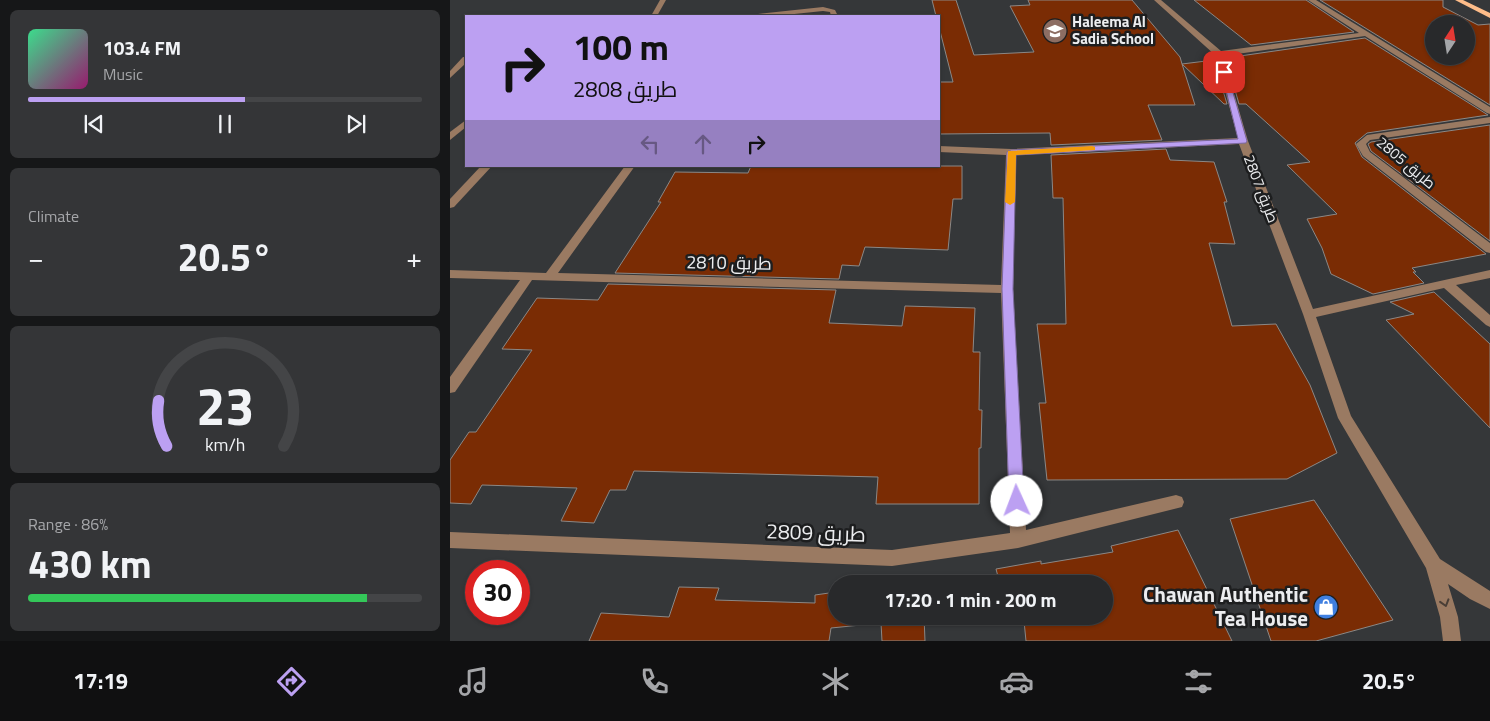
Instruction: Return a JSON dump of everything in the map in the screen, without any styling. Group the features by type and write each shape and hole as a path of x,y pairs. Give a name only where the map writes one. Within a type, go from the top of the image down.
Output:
{"main road":[{"path":"1458,0 1490,16"}],"street":[{"path":"655,15 663,0"},
{"path":"1157,0 1219,54 1366,34"},
{"path":"1311,0 1490,111"},
{"path":"767,15 823,9 833,11 834,15"},
{"name":"طريق 2807","path":"1219,54 1243,141 1309,314 1345,418 1434,565 1449,617 1452,641"},
{"path":"450,76 465,60"},
{"name":"طريق 2805","path":"1490,120 1367,138 1361,144 1366,154 1490,249"},
{"path":"450,137 465,124"},
{"path":"940,149 1011,152 1243,141"},
{"path":"1011,152 1007,289 1018,540"},
{"path":"450,205 486,167"},
{"path":"548,278 629,167"},
{"name":"طريق 2810","path":"450,274 527,278 1007,289"},
{"path":"1309,314 1490,274"},
{"path":"450,388 527,278"},
{"path":"1447,284 1490,322"},
{"name":"طريق 2809","path":"450,540 892,558 1018,540 1176,502"},
{"name":"طريق 2807","path":"1434,565 1476,594 1490,600"}],"building":[{"path":"932,0 956,0 974,55 1034,52 1010,6 1030,5 1028,0 1132,0 1180,57 1195,105 1148,105 1162,140 1051,145 1050,133 940,134 940,82 953,82 940,31 940,15 936,15"},
{"path":"1194,0 1306,0 1354,32 1251,45"},
{"path":"1320,0 1443,0 1443,7 1459,15 1425,15 1425,65"},
{"path":"1475,23 1490,24 1490,105 1425,65 1475,65"},
{"path":"1365,38 1488,115 1367,133 1355,143 1362,157 1486,254 1412,268 1416,272 1413,272 1424,283 1373,294 1331,274 1322,248 1307,219 1337,214 1287,165 1310,162 1246,104 1239,104 1226,58"},
{"path":"1214,60 1227,104 1224,104 1182,64"},
{"path":"1490,125 1490,241 1371,151 1368,144 1371,142"},
{"path":"1166,149 1170,160 1214,162 1227,202 1224,202 1235,244 1209,243 1232,326 1276,324 1310,385 1337,453 1287,479 1047,480 1039,403 1046,403 1037,324 1066,324 1063,198 1053,198 1051,155"},
{"path":"962,166 962,199 953,199 948,250 865,247 859,266 842,265 839,279 615,273 661,202 658,202 675,172 748,173 751,167"},
{"path":"608,284 836,290 829,323 902,326 905,306 975,308 973,352 980,352 979,410 982,410 981,448 979,448 979,504 876,504 878,477 634,471 626,490 610,490 594,523 561,521 577,488 482,485 471,504 450,503 450,460 469,432 476,432 532,350 502,349 537,298 598,300"},
{"path":"1434,292 1490,344 1490,428 1386,320 1414,314 1390,302"},
{"path":"1314,500 1393,620 1316,641 1271,641 1230,519"},
{"path":"1178,530 1232,641 1026,641 1024,625 1113,625 1113,575 998,575 996,569 1041,561 1041,564 1113,552 1111,546"},
{"path":"679,587 719,588 715,600 815,603 815,595 828,593 828,625 861,625 831,628 829,641 589,641 601,613 669,617"},
{"path":"881,625 924,625 925,641 882,641"}],"slow traffic":[{"path":"1010,202 1011,152 1092,148"}],"place":[{"name":"Haleema Al Sadia School","path":"1055,31"},
{"name":"Chawan Authentic Tea House","path":"1326,607"}],"route":[{"path":"1017,501 1007,289 1011,152 1243,141 1237,125 1224,72"}]}
